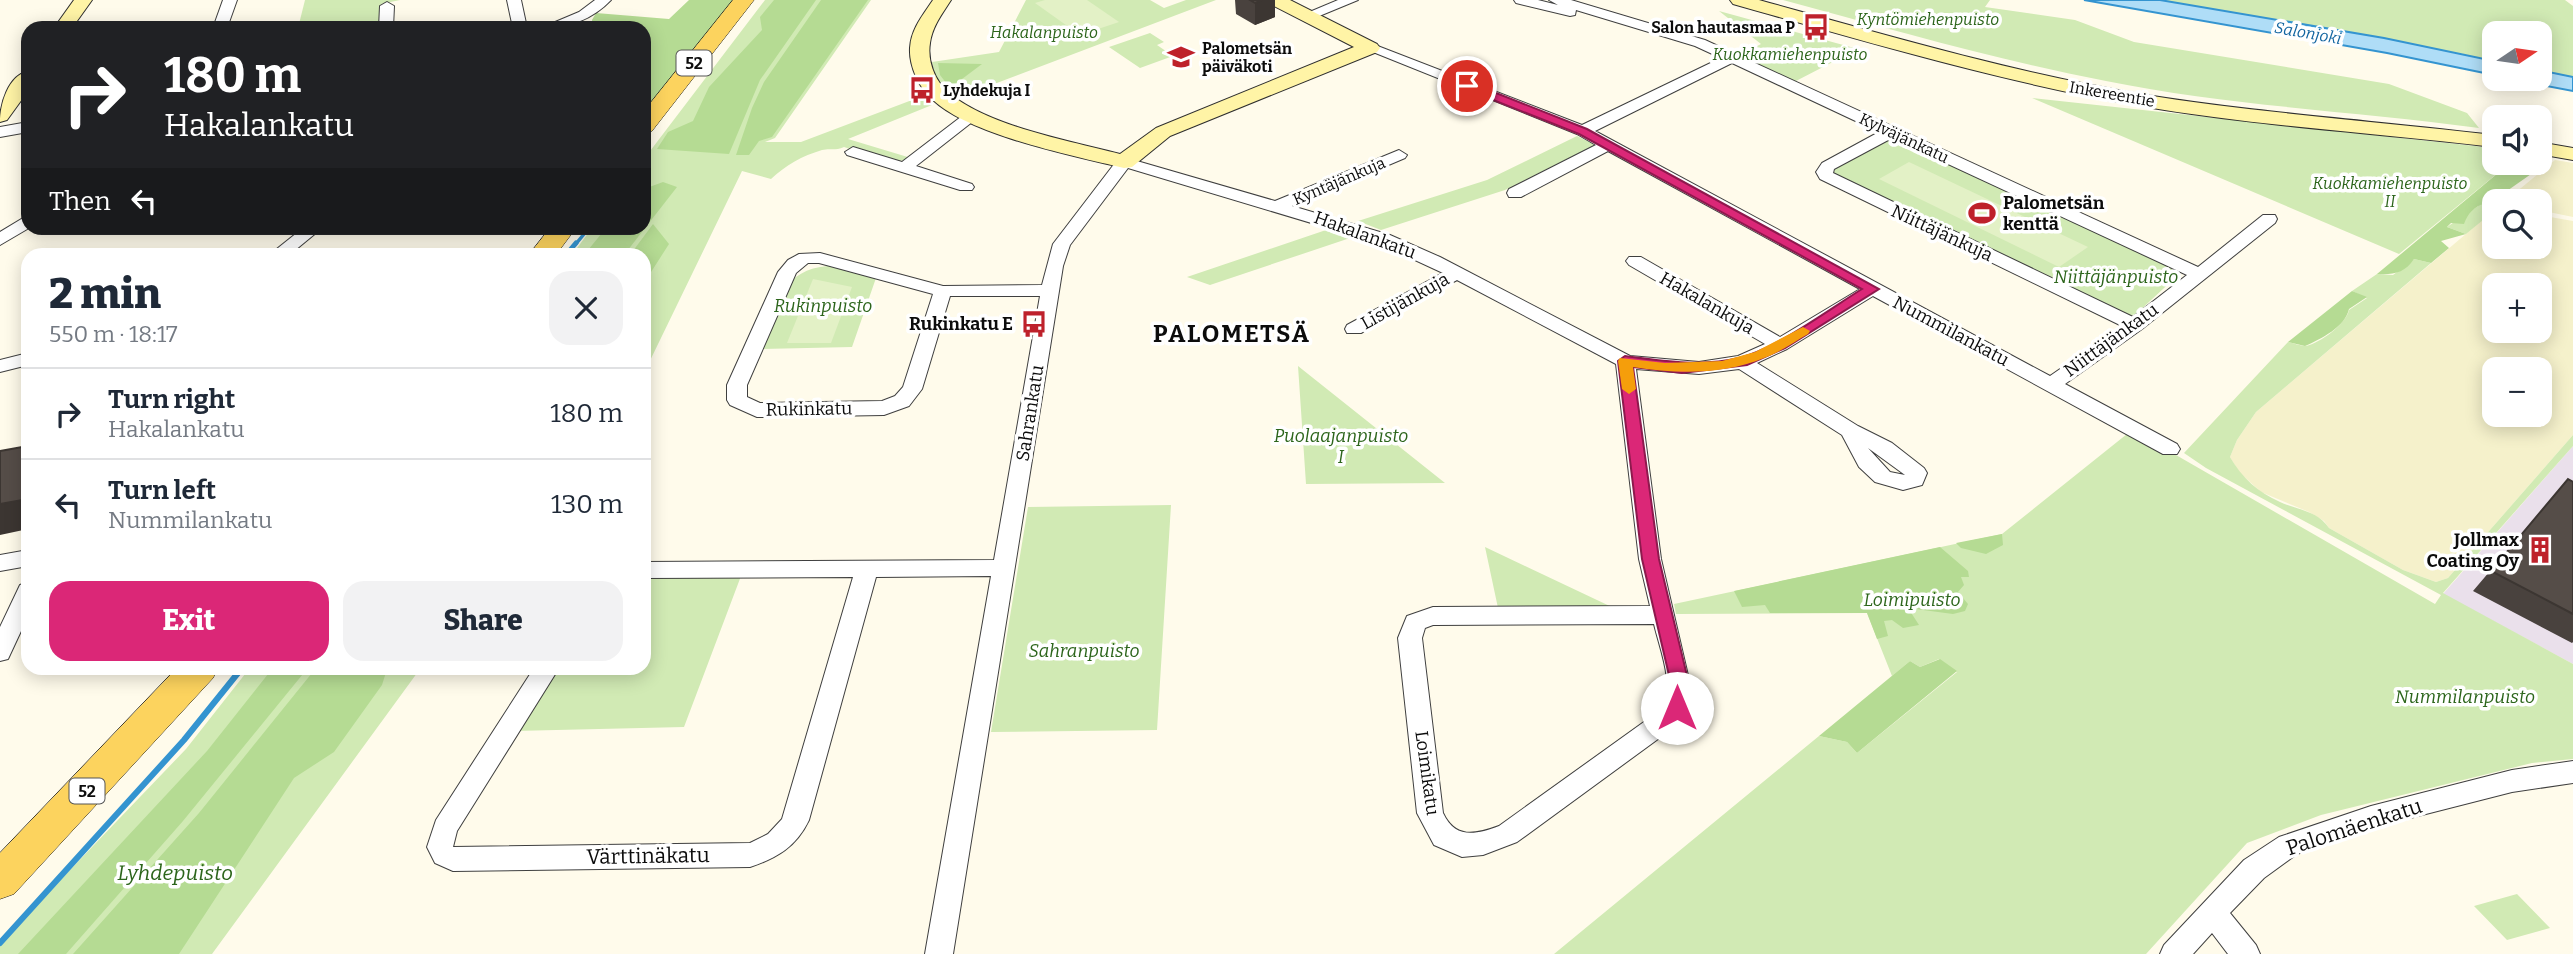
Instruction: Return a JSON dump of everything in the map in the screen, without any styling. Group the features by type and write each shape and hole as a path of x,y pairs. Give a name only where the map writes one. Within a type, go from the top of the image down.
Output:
{"main road":[{"name":"52","path":"651,116 744,0"},
{"name":"52","path":"0,881 193,675"}],"street":[{"path":"68,21 83,0"},
{"path":"222,21 230,0"},
{"path":"514,0 518,21"},
{"path":"567,21 584,15 604,0"},
{"name":"Hakalankatu","path":"942,0 920,39 921,62 925,77 941,97 971,116 1384,239 1457,273 1625,361 1682,368 1742,362 1780,345 1872,289"},
{"name":"Nummilankatu","path":"1276,0 1370,48 1583,131 2170,449"},
{"path":"1307,16 1351,0"},
{"name":"Kylväjänkatu","path":"1521,0 1558,10 1605,14"},
{"name":"Kylväjänkatu","path":"1556,0 1689,38 2199,274"},
{"name":"Inkereentie","path":"1739,0 2006,71 2103,93 2264,117 2482,140"},
{"path":"386,21 387,6"},
{"name":"Sahrankatu","path":"939,954 1054,266 1062,244 1124,162 1172,128 1370,48"},
{"path":"1583,131 1732,58"},
{"path":"0,117 21,87"},
{"path":"904,168 971,116"},
{"path":"0,132 21,128"},
{"name":"Niittäjänkuja","path":"1891,132 1828,166 1824,172 1826,176 2135,325"},
{"path":"1516,193 1608,145"},
{"path":"2552,150 2573,154"},
{"path":"853,152 966,187"},
{"name":"Kyntäjänkuja","path":"1278,206 1399,155"},
{"name":"Niittäjänkatu","path":"2051,384 2135,325 2269,219"},
{"path":"0,240 21,225"},
{"path":"287,248 304,235"},
{"name":"Rukinkatu","path":"943,291 912,389 902,401 884,408 757,410 737,400 737,385 787,272 794,262 802,258 821,258 943,291 1050,290"},
{"name":"Hakalankuja","path":"1635,261 1780,345"},
{"name":"Listijänkuja","path":"1353,329 1457,273"},
{"path":"0,366 21,361"},
{"name":"Loimikatu","path":"1625,361 1650,559 1680,684 1681,697 1671,716 1508,834 1488,843 1465,846 1452,844 1442,837 1430,813 1410,638 1415,622 1433,616 1663,615"},
{"path":"1742,362 1851,431"},
{"path":"0,564 21,560"},
{"name":"Värttinäkatu","path":"543,675 445,828 440,847 444,855 453,859 750,855 769,849 785,839 796,820 867,569"},
{"path":"651,570 1004,569"},
{"path":"0,652 21,606"},
{"name":"Palomäenkatu","path":"2174,954 2269,856 2304,839 2371,817 2512,781 2573,772"},
{"path":"2212,912 2246,954"}],"shaded area":[{"path":"2555,160 2573,163 2573,217 2552,213 2552,189 2520,189 2537,175 2552,175 2552,162"},
{"path":"2552,217 2573,221 2573,435 2448,578 2436,582 2403,570 2329,528 2324,521 2309,512 2261,492 2239,472 2230,457 2237,440 2256,412 2482,220 2482,259 2552,259"},
{"path":"2573,446 2573,664 2443,594"}],"green space":[{"path":"305,0 400,0 381,4 379,21 300,21"},
{"path":"689,0 737,0 651,106 651,21 592,20 596,13 669,19"},
{"path":"765,0 871,0 775,138 765,142 801,142 920,97 932,105 848,139 911,158 886,160 844,147 808,155 788,165 771,179 742,171 651,359 651,248 577,248 587,235 651,235 651,150"},
{"path":"774,0 816,0 760,80 729,154 657,149 668,132 693,121 709,87 762,30 760,17"},
{"path":"821,0 868,0 772,137 759,141 749,155 736,155 764,82"},
{"name":"Hakalanpuisto","path":"1026,0 1150,0 1164,8 1186,0 1216,0 957,98 940,83 932,62 999,52"},
{"path":"1045,0 1087,0 1119,22 1080,35 1035,3"},
{"name":"Kyntömiehenpuisto","path":"1783,0 1990,0 1985,7 2075,20 2134,42 2389,84 2467,113 2479,128 2152,90 1984,54"},
{"path":"2160,0 2565,0 2573,6 2573,77 2552,73 2552,21 2482,21 2482,58 2384,38"},
{"name":"Kuokkamiehenpuisto","path":"1719,11 1858,49 1794,82 1738,56 1761,44"},
{"path":"1150,33 1164,42 1157,45 1173,56 1140,68 1109,47"},
{"path":"938,63 982,64 950,88 940,75"},
{"name":"Kuokkamiehenpuisto II","path":"2032,98 2482,147 2482,175 2495,175 2399,254"},
{"path":"1577,136 1595,145 1505,190 1381,230 1358,221 1487,180"},
{"name":"Niittäjänpuisto","path":"1892,138 2160,262 2171,268 2177,276 2136,314 2128,316 1832,175 1832,169"},
{"name":"Palometsän kenttä","path":"1909,162 2088,247 2059,267 1879,179"},
{"path":"2496,175 2530,175 2510,189 2482,189 2482,205 2472,211 2464,224 2451,223 2447,227 2466,234 2441,241 2449,248 2431,263 2414,259 2398,272 2377,274"},
{"path":"663,182 677,187 651,220 651,186"},
{"path":"2481,204 2482,221 2466,234 2447,227"},
{"path":"653,224 669,244 651,272 651,248 635,248 645,235 651,235"},
{"path":"1329,229 1356,236 1210,285 1187,277"},
{"path":"600,235 640,235 629,248 590,248"},
{"path":"2414,259 2431,263 2256,412 2237,440 2230,457 2245,478 2265,494 2313,514 2329,528 2403,570 2436,582 2448,578 2573,435 2573,446 2443,593 2573,664 2573,759 2532,763 2321,815 2247,843 2146,954 1554,954 1819,736 1847,742 1857,753 1957,672 1939,659 1920,667 1910,661 1892,676 1867,613 1676,614 1674,604 2002,534 2127,434 2169,451 2435,604 2441,595 2206,468 2184,453 2288,342 2306,346 2325,337 2338,327 2349,310 2367,298 2352,291 2377,274 2393,275"},
{"name":"Rukinpuisto","path":"828,266 876,278 852,347 758,349 781,294 789,284 812,269"},
{"path":"813,279 852,287 831,343 787,343"},
{"path":"2352,291 2367,297 2349,309 2343,321 2332,332 2305,346 2288,342"},
{"name":"Puolaajanpuisto I","path":"1298,366 1445,483 1306,484"},
{"name":"Sahranpuisto","path":"1171,505 1157,730 991,732 1028,507"},
{"path":"2002,534 2003,545 1986,554 1961,548 1956,543"},
{"path":"1485,547 1616,609 1498,608"},
{"name":"Loimipuisto","path":"1940,547 1968,571 1969,577 1961,577 1964,585 1958,592 1968,604 1965,611 1953,614 1908,608 1919,625 1903,628 1892,620 1884,621 1888,636 1877,639 1867,613 1770,613 1765,605 1742,607 1734,591"},
{"path":"741,576 684,727 514,731 550,675 651,675 651,577"},
{"path":"1940,659 1957,671 1857,753 1847,742 1819,736 1910,661 1920,667"},
{"name":"Lyhdepuisto","path":"244,675 416,675 212,954 0,954 0,943 186,749"},
{"path":"267,675 302,675 183,821 66,954 18,954 207,751"},
{"path":"310,675 385,675 382,685 334,752 294,778 179,954 73,954 199,813"},
{"path":"2517,894 2550,928 2507,940 2474,906"}],"water":[{"name":"Salonjoki","path":"2084,0 2160,0 2384,38 2482,58 2482,73 2387,53"},
{"path":"2552,73 2573,77 2573,91 2552,87"}],"building":[{"path":"21,447 21,500 0,504 0,451"},
{"name":"Jollmax Coating Oy","path":"2568,479 2573,482 2573,614 2491,571"}],"waterway":[{"path":"575,245 583,235"},
{"path":"572,248 576,243"},
{"path":"0,943 184,740 236,675"}],"slow traffic":[{"path":"1629,389 1625,361 1665,367 1723,366 1760,355 1803,331"}],"place":[{"name":"Salon hautasmaa P","path":"1816,27"},
{"name":"Palometsän päiväkoti","path":"1181,57"},
{"name":"Lyhdekuja I","path":"922,90"},
{"name":"Palometsän kenttä","path":"1982,213"},
{"name":"Rukinkatu E","path":"1034,324"},
{"name":"Jollmax Coating Oy","path":"2540,550"}],"district":[{"name":"PALOMETSÄ","path":"1232,334"}],"route":[{"path":"1467,86 1583,131 1872,289 1780,345 1742,362 1682,368 1625,361 1650,559 1680,684 1681,697 1677,708"}],"park label":[{"name":"Nummilanpuisto","path":"2465,697"}]}
